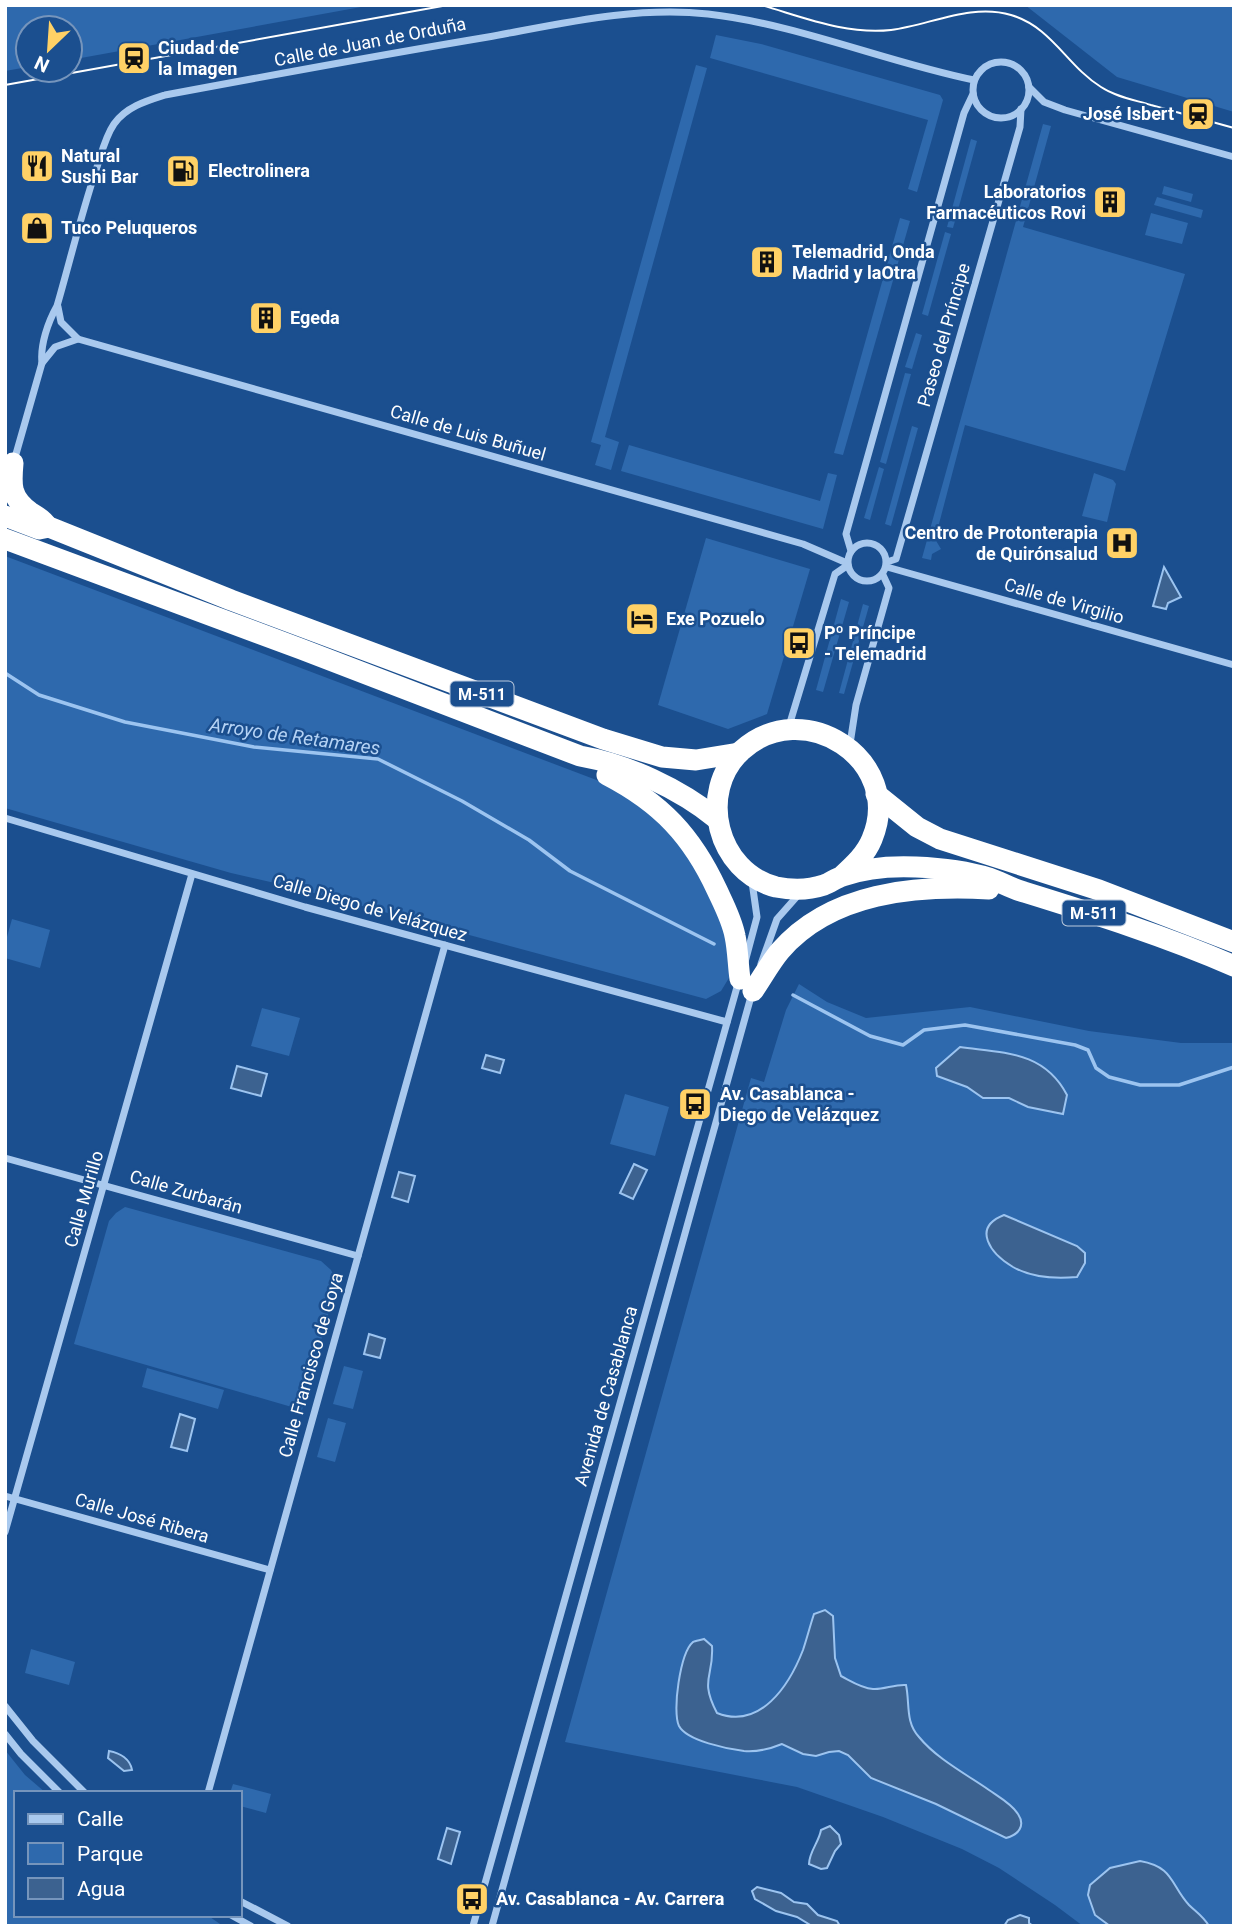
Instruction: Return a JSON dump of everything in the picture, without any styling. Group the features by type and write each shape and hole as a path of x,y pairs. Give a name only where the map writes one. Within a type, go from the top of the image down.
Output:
{"highway":[{"path":"9,467 10,486 18,501 43,519 49,527"},
{"name":"M-511","path":"5,516 39,529 49,527 243,605 603,739 662,757 696,760 739,753"},
{"name":"M-511","path":"5,540 580,756 602,760 689,797 717,819"},
{"name":"M-511","path":"788,729 810,730 831,736 850,748 871,777 876,794 877,818 872,840 860,860 842,876 824,885 804,889 775,887 750,874 734,859 723,840 717,819 718,795 725,772 739,753 762,737 788,729"},
{"path":"580,756 598,771 635,790 667,815 691,844 709,873 735,934 746,985"},
{"name":"M-511","path":"876,794 917,827 940,839 1098,890 1234,942"},
{"name":"M-511","path":"842,876 908,866 941,868 989,878 1020,891 1168,938 1234,966"},
{"path":"746,985 811,925 866,898 944,887 1020,891"}],"street":[{"name":"Calle de Juan de Orduña","path":"57,306 86,199 105,143 119,119 142,102 165,95 610,15 657,11 707,14 753,21 974,80"},
{"path":"851,551 846,534 964,113 973,94 974,80 983,68 997,62 1011,64 1023,74 1029,87 1044,102 1234,157"},
{"path":"973,94 977,106 986,114 999,118 1011,116 1021,109 1027,99 1029,87"},
{"name":"Paseo del Príncipe","path":"850,748 856,705 888,588 886,568 896,559 1020,128 1021,109"},
{"path":"9,467 42,363 55,347 78,339 61,322 57,306"},
{"path":"42,363 44,342 57,306"},
{"name":"Calle de Luis Buñuel","path":"78,339 792,541 847,564"},
{"path":"788,729 835,574 847,564 851,551 858,545 868,543 877,545 884,552 886,568 876,580 867,582 858,580 851,574 847,564"},
{"name":"Calle de Virgilio","path":"886,568 1234,665"},
{"name":"Calle Diego de Velázquez","path":"5,818 192,874 727,1022"},
{"name":"Calle Murillo","path":"5,1532 192,874"},
{"name":"Avenida de Casablanca","path":"492,1926 746,985 757,917 750,874"},
{"name":"Avenida de Casablanca","path":"473,1926 727,1022 777,919 804,889"},
{"name":"Calle Francisco de Goya","path":"209,1791 445,945"},
{"name":"Calle Zurbarán","path":"5,1158 358,1256"},
{"name":"Calle José Ribera","path":"5,1496 270,1570"},
{"path":"5,1706 33,1741 83,1791"},
{"path":"5,1734 58,1791"},
{"path":"242,1901 288,1926"},
{"path":"235,1917 251,1926"}],"green space":[{"path":"5,5 372,5 84,57 84,14 14,14 14,69 5,71"},
{"path":"1025,5 1234,5 1234,112 1117,77"},
{"path":"716,35 761,44 940,95 943,100 917,192 908,189 928,120 710,58"},
{"path":"696,65 707,68 605,437 619,442 611,470 595,465 601,445 591,442"},
{"path":"1043,124 1051,126 1023,227 1185,274 1125,471 965,425 935,539 941,549 932,554 931,560 922,558"},
{"path":"971,139 977,141 953,228 947,227"},
{"path":"1164,186 1193,194 1191,202 1162,194"},
{"path":"1157,197 1203,210 1201,218 1154,205"},
{"path":"1151,213 1188,223 1182,244 1145,235"},
{"path":"900,218 910,221 843,455 834,453"},
{"path":"945,232 951,234 928,316 922,314"},
{"path":"916,333 922,335 912,369 905,367"},
{"path":"905,373 911,374 886,464 880,462"},
{"path":"912,426 918,428 891,526 885,524"},
{"path":"629,445 820,501 828,473 837,475 823,529 621,471"},
{"path":"879,467 884,469 870,520 864,518"},
{"path":"1094,473 1113,480 1116,484 1107,522 1082,516"},
{"path":"706,538 810,569 767,714 728,729 658,705"},
{"path":"5,556 615,787 638,801 687,850 728,929 732,973 721,991 706,999 231,873 5,808"},
{"path":"841,599 849,602 823,692 816,690"},
{"path":"863,604 869,606 844,694 839,693"},
{"path":"12,919 50,930 40,968 5,958 5,944"},
{"path":"799,984 827,1002 866,1018 970,1007 1089,1031 1181,1043 1234,1043 1234,1926 1083,1926 999,1868 962,1849 883,1817 797,1787 565,1742 751,1078 764,1082 786,1010"},
{"path":"262,1008 300,1018 289,1056 251,1046"},
{"path":"625,1094 669,1107 655,1156 610,1144"},
{"path":"125,1207 321,1261 331,1270 337,1282 302,1410 74,1344 109,1221"},
{"path":"344,1366 363,1371 353,1409 333,1404"},
{"path":"147,1368 224,1390 218,1409 142,1387"},
{"path":"328,1418 346,1423 335,1462 317,1457"},
{"path":"31,1649 75,1662 69,1685 25,1673"},
{"path":"5,1750 25,1775 44,1791 14,1791 14,1917 210,1917 223,1926 5,1926"},
{"path":"233,1784 271,1794 266,1813 242,1807 242,1791 231,1791"}],"water":[{"path":"1164,567 1181,597 1168,603 1166,609 1153,606"},
{"path":"960,1047 1007,1053 1035,1062 1058,1081 1067,1095 1063,1114 1028,1107 1009,1098 983,1098 967,1087 937,1076 936,1068"},
{"path":"486,1055 504,1060 500,1073 482,1068"},
{"path":"237,1066 267,1074 261,1096 231,1088"},
{"path":"634,1164 647,1170 633,1199 620,1193"},
{"path":"399,1172 415,1176 408,1202 392,1197"},
{"path":"1004,1215 1077,1246 1085,1253 1085,1263 1077,1277 1036,1275 1005,1262 992,1248 987,1234 988,1227 994,1220"},
{"path":"369,1334 385,1339 380,1358 364,1354"},
{"path":"180,1414 195,1419 187,1451 171,1447"},
{"path":"825,1610 833,1616 835,1658 841,1676 860,1686 873,1689 906,1685 910,1719 915,1731 926,1745 943,1759 1012,1807 1021,1822 1014,1835 1006,1838 936,1804 871,1778 848,1755 839,1751 816,1756 803,1754 782,1744 759,1751 737,1750 699,1740 683,1731 677,1719 678,1683 684,1658 693,1642 704,1639 712,1646 708,1685 717,1713 732,1717 747,1715 759,1710 781,1690 797,1664 814,1614"},
{"path":"109,1751 124,1757 132,1770 124,1771 108,1758"},
{"path":"830,1826 839,1835 841,1844 827,1868 821,1869 809,1864 809,1860 821,1830"},
{"path":"447,1828 460,1832 451,1864 438,1859"},
{"path":"1140,1861 1159,1867 1165,1872 1189,1905 1209,1926 1110,1926 1095,1915 1088,1895 1090,1885 1110,1868"},
{"path":"757,1887 781,1893 794,1902 807,1904 818,1915 837,1921 840,1926 812,1926 797,1917 776,1911 755,1899 752,1891"},
{"path":"1020,1915 1029,1918 1029,1923 1033,1926 1004,1926 1008,1920"}],"waterway":[{"name":"Arroyo de Retamares","path":"5,673 39,695 125,722 254,747 378,759 462,801 529,840 570,871 714,944"},
{"name":"Arroyo de Retamares","path":"793,995 870,1036 903,1045 924,1030 965,1025 1075,1045 1088,1050 1096,1068 1109,1077 1140,1085 1179,1085 1234,1067"}],"tram line":[{"path":"5,85 448,5"},
{"path":"761,5 825,24 874,31 891,30 966,13 996,12 1011,15 1038,28 1078,69 1107,90 1126,98 1234,128"}],"place":[{"name":"Ciudad de la Imagen","path":"134,58"},
{"name":"José Isbert","path":"1198,114"},
{"name":"Natural Sushi Bar","path":"37,166"},
{"name":"Electrolinera","path":"183,171"},
{"name":"Laboratorios Farmacéuticos Rovi","path":"1110,202"},
{"name":"Tuco Peluqueros","path":"37,228"},
{"name":"Telemadrid, Onda Madrid y laOtra","path":"767,262"},
{"name":"Egeda","path":"266,318"},
{"name":"Centro de Protonterapia de Quirónsalud","path":"1122,543"},
{"name":"Exe Pozuelo","path":"642,619"},
{"name":"Pº Príncipe - Telemadrid","path":"799,643"},
{"name":"Av. Casablanca - Diego de Velázquez","path":"695,1104"},
{"name":"Av. Casablanca - Av. Carrera","path":"472,1899"}]}
